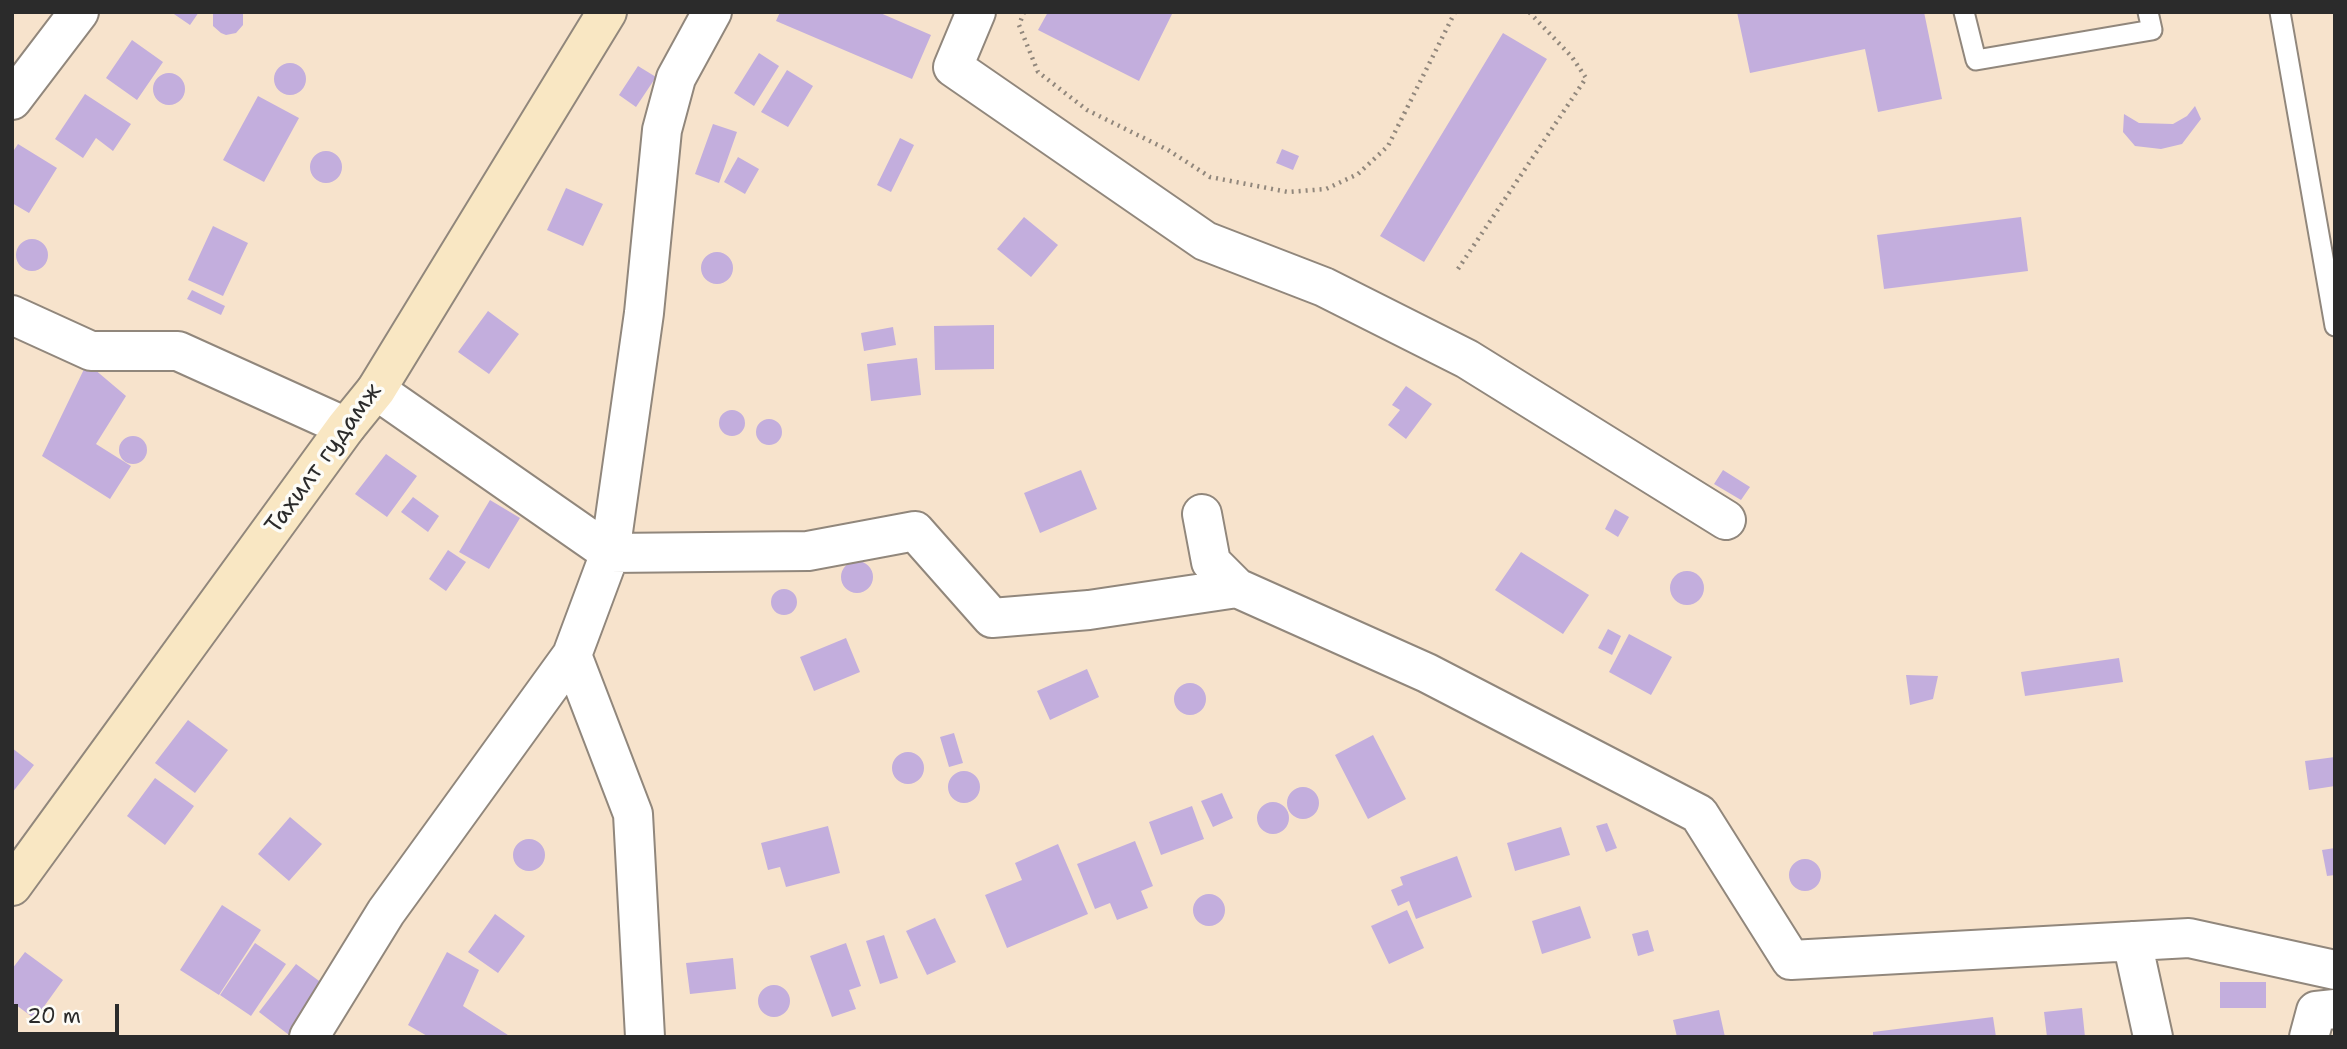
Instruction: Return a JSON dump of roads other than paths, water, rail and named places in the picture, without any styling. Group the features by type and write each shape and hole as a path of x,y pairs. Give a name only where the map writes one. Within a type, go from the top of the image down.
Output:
{"main road":[{"name":"Тахилт гудамж","path":"12,886 346,427 376,390 607,12"}],"street":[{"path":"12,100 79,12"},
{"path":"309,1037 386,912 572,655 610,553 644,313 663,130 677,78 712,12"},
{"path":"976,12 953,67 1205,241 1324,287 1467,359 1726,520"},
{"path":"12,315 91,351 178,351 346,427"},
{"path":"376,390 610,553 808,551 915,531 992,618 1089,610 1237,588"},
{"path":"1202,514 1211,562 1237,588 1427,673 1699,814 1791,960 2189,938 2335,970"},
{"path":"572,655 633,814 645,1037"},
{"path":"2132,941 2153,1037"},
{"path":"2309,1037 2316,1011 2335,1009"}],"lane":[{"path":"1964,12 1976,60 2152,30 2148,12"},
{"path":"2280,12 2335,326"}]}
